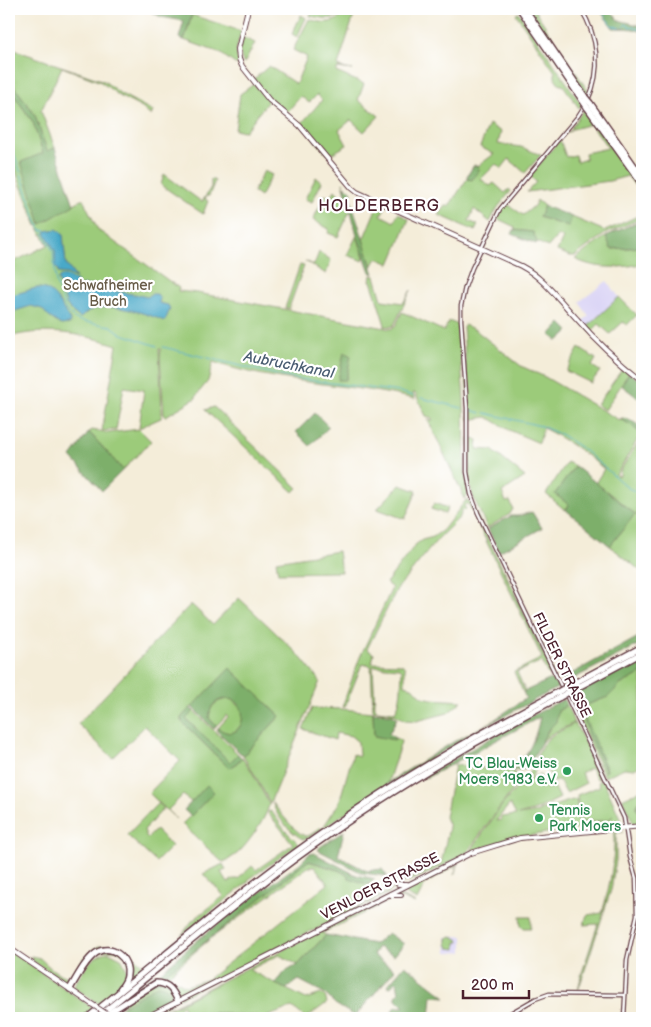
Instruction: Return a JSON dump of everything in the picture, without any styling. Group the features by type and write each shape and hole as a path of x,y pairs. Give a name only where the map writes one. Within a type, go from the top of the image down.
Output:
{"highway":[{"path":"524,11 642,184"},
{"path":"588,105 642,177"},
{"path":"96,1018 217,919 337,829 459,752 642,646"},
{"path":"566,690 641,654"},
{"path":"87,1018 214,914 333,825 456,747 559,694"},
{"path":"70,989 90,959 101,951 110,950 122,956 128,968 126,981 116,995"},
{"path":"100,1018 156,983 169,987 178,1001"}],"main road":[{"path":"248,9 238,49 242,66 269,100 306,134 352,188 521,266 539,278 588,331 642,380"},
{"name":"VENLOER STRASSE","path":"145,1018 471,854 498,844 536,836 642,826"},
{"path":"398,884 409,884"},
{"path":"386,896 401,895"},
{"path":"9,948 112,1018"}],"street":[{"name":"FILDER STRASSE","path":"581,9 590,26 596,50 596,70 589,98 578,116 508,198 492,224 465,286 461,320 467,408 467,472 471,494 481,518 600,764 621,810 626,827 630,857 636,878 637,908 627,960 624,1018"},
{"path":"502,1018 542,996 554,993 625,995"}],"shaded area":[{"path":"607,281 619,297 587,327 581,322 589,316 579,302"},
{"path":"642,872 642,913 639,914 640,894 637,873"},
{"path":"463,936 463,952 447,953 446,937"}],"green space":[{"path":"146,9 175,9 192,15 184,40 179,38 184,21 161,17"},
{"path":"313,9 347,9 339,16 325,19 310,16"},
{"path":"350,9 356,9 338,66 344,68 339,68 353,70 338,68 336,72 364,84 358,100 379,116 364,132 351,120 339,130 347,145 333,153 327,154 301,124 322,100 317,95 309,103 301,96 287,112 269,98 254,79 269,66 296,84 307,57 293,50 309,19 331,22 341,17"},
{"path":"529,9 534,9 588,91 587,95"},
{"path":"599,9 610,9 618,20 642,26 642,32 632,29 613,28"},
{"path":"519,13 582,105 579,108 563,85 560,85 555,78 555,72 516,14"},
{"path":"192,15 241,31 236,51 239,64 235,64 220,53 184,40"},
{"path":"301,15 306,18 297,37 292,34"},
{"path":"242,37 255,43 243,63 239,50"},
{"path":"9,48 104,81 121,94 153,111 151,116 142,108 121,97 101,82 62,67 41,111 55,148 47,151 35,115 9,79"},
{"path":"9,79 35,115 47,151 55,148 74,205 41,224 21,162 43,153 33,122 9,88"},
{"path":"254,84 268,101 245,131 235,130 240,94"},
{"name":"Schwafheimer Bruch","path":"9,88 33,122 43,153 40,222 83,199 98,230 179,288 178,291 391,329 396,325 402,312 444,331 449,321 458,325 464,400 465,471 468,494 465,499 428,420 432,421 432,418 426,416 415,393 413,393 415,399 263,375 213,362 208,381 196,398 166,416 164,415 161,349 159,349 161,418 139,428 144,390 124,387 116,430 102,431 117,345 77,335 50,332 36,332 9,337 9,264 48,245 37,226 18,178 9,148"},
{"path":"584,109 642,189 642,196 628,176 610,181 527,192 536,182 530,176 522,185 567,131 571,131 567,132 560,140 566,157 575,155 577,162 586,159 585,153 608,148 591,124 570,129"},
{"path":"489,124 501,132 498,144 521,147 541,155 525,173 509,159 501,169 496,164 481,179 490,186 494,183 505,193 509,189 511,191 498,207 490,222 474,209 469,221 478,225 475,231 439,215 446,206 449,206 467,179 472,179 479,170 478,166 494,154 480,147"},
{"path":"474,165 478,166 479,170 472,180 467,179 467,176"},
{"path":"264,171 272,175 260,197 253,192"},
{"path":"164,174 202,202 211,187 211,179 215,181 209,196 205,199 208,201 203,214 161,185"},
{"path":"316,177 322,182 312,202 305,199"},
{"path":"343,182 355,215 350,211 338,237 328,233 329,229 313,220 325,195 331,198 335,190 343,199 346,194"},
{"path":"345,188 352,192 350,197 374,274 370,272 357,235"},
{"path":"537,200 544,206 539,217 568,227 572,217 605,231 642,214 642,218 605,234 575,256 570,256 557,251 563,238 558,235 548,247 537,242 531,232 514,230 515,227 496,218 506,203 523,215 534,206"},
{"path":"378,204 385,208 381,215 394,222 398,213 409,219 390,264 377,258 372,267 363,240"},
{"path":"544,206 572,217 568,227 539,217"},
{"path":"642,220 642,247 611,249 606,236"},
{"path":"514,230 533,232 536,244 512,234"},
{"path":"357,235 364,257 363,261 347,255"},
{"path":"606,236 612,249 642,247 642,264 608,267 591,265 575,259"},
{"path":"319,252 331,260 326,274 305,261 314,265"},
{"path":"300,265 304,266 289,308 285,308"},
{"path":"371,275 375,276 382,300 403,303 411,290 394,325 391,327 384,326 370,281"},
{"path":"619,297 637,315 627,325 623,322 610,334 599,324 591,332 587,327"},
{"path":"561,323 569,331 558,341 550,335"},
{"path":"464,325 474,329 521,366 545,377 631,425 642,435 642,440 638,439 616,475 620,476 620,471 638,443 642,446 642,519 597,484 596,482 604,469 575,447 543,428 539,443 509,430 487,417 469,420"},
{"path":"579,348 596,359 592,366 600,371 591,383 566,371"},
{"path":"344,352 351,356 346,380 338,380"},
{"path":"623,368 629,373 605,410 597,405"},
{"path":"629,373 642,382 642,401 621,385"},
{"path":"214,407 298,488 294,492 205,410"},
{"path":"315,413 329,427 310,446 296,432"},
{"path":"622,418 638,425 642,429 642,435 631,425 620,419"},
{"path":"139,429 151,441 123,470 89,432 92,430 108,433"},
{"path":"89,432 123,470 102,491 71,457"},
{"path":"469,439 478,440 477,449 492,450 525,477 502,492 506,502 510,501 513,509 510,514 487,528 472,494 469,480"},
{"path":"567,462 575,466 555,494 569,505 565,510 546,494"},
{"path":"575,466 635,514 610,546 566,510 569,505 555,494"},
{"path":"400,485 417,491 405,519 377,509"},
{"path":"466,500 471,503 554,674 514,593 552,673 550,675 547,673 542,661 517,672 525,691 523,692 514,672 542,658 469,505 466,504 464,506 466,509 464,511 462,509 460,517 437,540 397,589 367,649 374,654 372,663 402,664 405,668 405,685 412,687 423,697 462,701 448,713 417,721 405,720 394,714 373,710 371,666 362,664 345,707 342,707 360,657 392,588 386,583 415,545 443,530","holes":["373,666 400,668 402,670 401,692 395,712 377,710 375,707"]},
{"path":"434,503 448,508 445,514 431,509"},
{"path":"532,512 542,528 499,552 488,529 511,516"},
{"path":"635,514 642,520 642,572 610,546"},
{"path":"338,551 341,572 278,573 276,561"},
{"path":"239,598 297,653 320,681 270,803 243,756 280,716 230,669 181,718 182,722 229,768 242,758 251,770 269,804 261,823 246,844 238,853 224,862 182,824 214,792 207,786 191,802 183,795 168,810 176,819 149,793 180,761 145,726 113,758 78,724 190,605 213,625"},
{"path":"642,635 642,643 563,684 562,680 564,678"},
{"path":"642,659 642,673 620,685 608,697 581,707 584,718 578,715 569,697"},
{"path":"230,668 280,716 244,755 216,730 218,728 228,732 235,731 240,726 242,710 238,704 231,699 218,701 214,705 209,718 216,726 214,729 192,707"},
{"path":"642,673 642,765 634,769 624,768 605,777 573,709 575,708 578,715 584,716 580,709 581,707 604,698 620,685"},
{"path":"551,679 559,687 478,730 387,785 387,783 453,742 491,722 526,698 523,692"},
{"path":"230,699 238,704 242,710 242,722 235,731 224,733 218,728 228,717 226,715 216,726 209,718 212,707 217,702"},
{"path":"564,699 567,705 558,711 556,722 548,730 527,769 511,771 530,747 540,717 428,777 422,778 501,732"},
{"path":"567,705 574,723 551,734 541,743 553,724 558,711"},
{"path":"190,708 194,711 186,719 230,762 238,754 242,758 232,767 229,768 182,722 181,718"},
{"path":"312,708 373,712 374,735 394,740 395,738 401,742 387,785 322,829 339,803 353,754 359,756 358,742 351,736 336,733 335,740 303,729"},
{"path":"194,711 238,754 230,762 186,719"},
{"path":"373,712 392,715 397,718 389,734 395,738 394,740 374,736"},
{"path":"584,720 607,770 606,772 588,735"},
{"path":"575,723 601,774 598,776 600,778 597,779 591,768 581,773 586,783 566,793 559,780 554,782 541,759 530,780 540,775 547,789 554,786 560,798 536,810 518,815 539,812 539,810 576,799 579,823 608,820 580,822 577,795 600,786 598,782 603,779 620,818 620,825 527,836 473,851 472,849 502,805 528,775 543,744 551,736","holes":["510,804 516,815 501,817 501,820 496,821"]},
{"path":"455,765 511,771 522,778 469,850 459,858 404,883 386,877 403,882 441,864 449,827 445,817"},
{"path":"207,785 214,792 191,816 184,810"},
{"path":"641,790 642,802 639,802 636,809 639,812 639,822 641,824 634,824 622,799"},
{"path":"639,802 642,802 642,824 639,822 639,812 636,808"},
{"path":"158,803 164,808 144,830 147,838 156,830 172,846 156,862 127,835"},
{"path":"273,803 288,822 302,835 308,836 320,827 322,829 307,839 303,839 285,824 274,808"},
{"path":"269,811 272,812 284,829 299,844 248,880 248,882 181,936 192,921 224,896 203,874 223,864 226,870 221,872 228,883 233,879 238,879 252,866 256,870 293,844 268,813"},
{"path":"344,831 338,856 367,871 382,869 387,876 362,873 318,850"},
{"path":"614,832 623,832 616,833 616,860 611,890 578,991 582,978 580,979 598,924 584,925 587,915 602,913 611,873 614,853"},
{"path":"305,848 237,900 91,1018 236,899"},
{"path":"314,853 356,875 375,879 366,884 349,878 338,870 308,861 161,977 174,984 172,986 163,981 147,984 200,938 299,864 309,854"},
{"path":"308,861 338,870 366,884 373,885 350,911 395,888 389,893 180,998 117,1005 143,985 151,982 165,982 172,986 174,984 160,977","holes":["308,867 315,867 328,884 208,979 186,986 167,976 210,939"]},
{"path":"458,862 428,878 459,863 454,875 458,864 425,884 417,900 405,894 407,891 405,890 408,888"},
{"path":"400,896 416,903 402,898 393,899 322,933 326,935 298,965 279,955 249,970 306,999 321,994 325,996 327,1003 306,1018 292,1007 264,1018 190,1012 183,1018 185,1014 183,1005 178,1008 183,1014 181,1018 153,1018 219,983 149,1018 350,916 386,899 378,904"},
{"path":"520,917 531,917 531,928 523,928"},
{"path":"388,933 404,944 394,956 378,947 373,955 395,970 355,1016 335,1004 324,993 299,980 286,989 275,984 285,972 299,964 326,935 375,944"},
{"path":"447,938 458,939 459,942 456,942 456,949 449,948 447,944"},
{"path":"99,946 113,947 135,958 145,966 129,979 130,972 127,959 121,953 113,950 97,951 69,984 31,960 31,956 40,958 57,972 69,977 86,956"},
{"path":"9,950 94,1009 82,1018 9,1018"},
{"path":"109,952 121,958 127,970 120,985 99,1004 75,988 74,985 97,956"},
{"path":"405,965 446,997 432,996 430,1018 400,1018 392,1011 396,1007 404,1007 396,999 396,995 399,993 397,982 395,981 391,987 387,986"},
{"path":"157,985 166,987 170,991 175,998 172,1002 141,1018 119,1018 113,1012"},
{"path":"189,1012 229,1013 229,1016 257,1016 258,1018 183,1018"}],"water":[{"path":"57,229 63,234 66,264 76,278 58,273 55,267 55,251 45,233 46,231"},
{"path":"60,276 66,276 76,281 79,287 84,285 148,297 151,294 157,294 160,299 159,303 168,305 170,309 165,321 139,312 112,307 96,308 80,318 67,305 58,280"},
{"path":"36,288 43,288 53,294 70,319 70,324 61,325 49,317 42,309 31,306 9,313 9,296"}],"waterway":[{"path":"600,9 611,25 620,28"},
{"path":"624,27 626,24 642,31"},
{"name":"Aubruchkanal","path":"9,138 37,222 53,251 56,283 66,310 80,321 111,326 122,334 157,346"},
{"name":"Aubruchkanal","path":"41,230 46,231"},
{"name":"Aubruchkanal","path":"163,347 286,377 400,392 413,396"},
{"name":"Aubruchkanal","path":"421,398 462,408"},
{"name":"Aubruchkanal","path":"471,410 481,413"},
{"name":"Aubruchkanal","path":"485,413 541,426 562,435 583,449 628,488 642,494"}],"place":[{"name":"TC Blau-Weiss Moers 1983 e.V.","path":"567,771"},
{"name":"Tennis Park Moers","path":"539,818"}],"district":[{"name":"HOLDERBERG","path":"379,206"}]}
